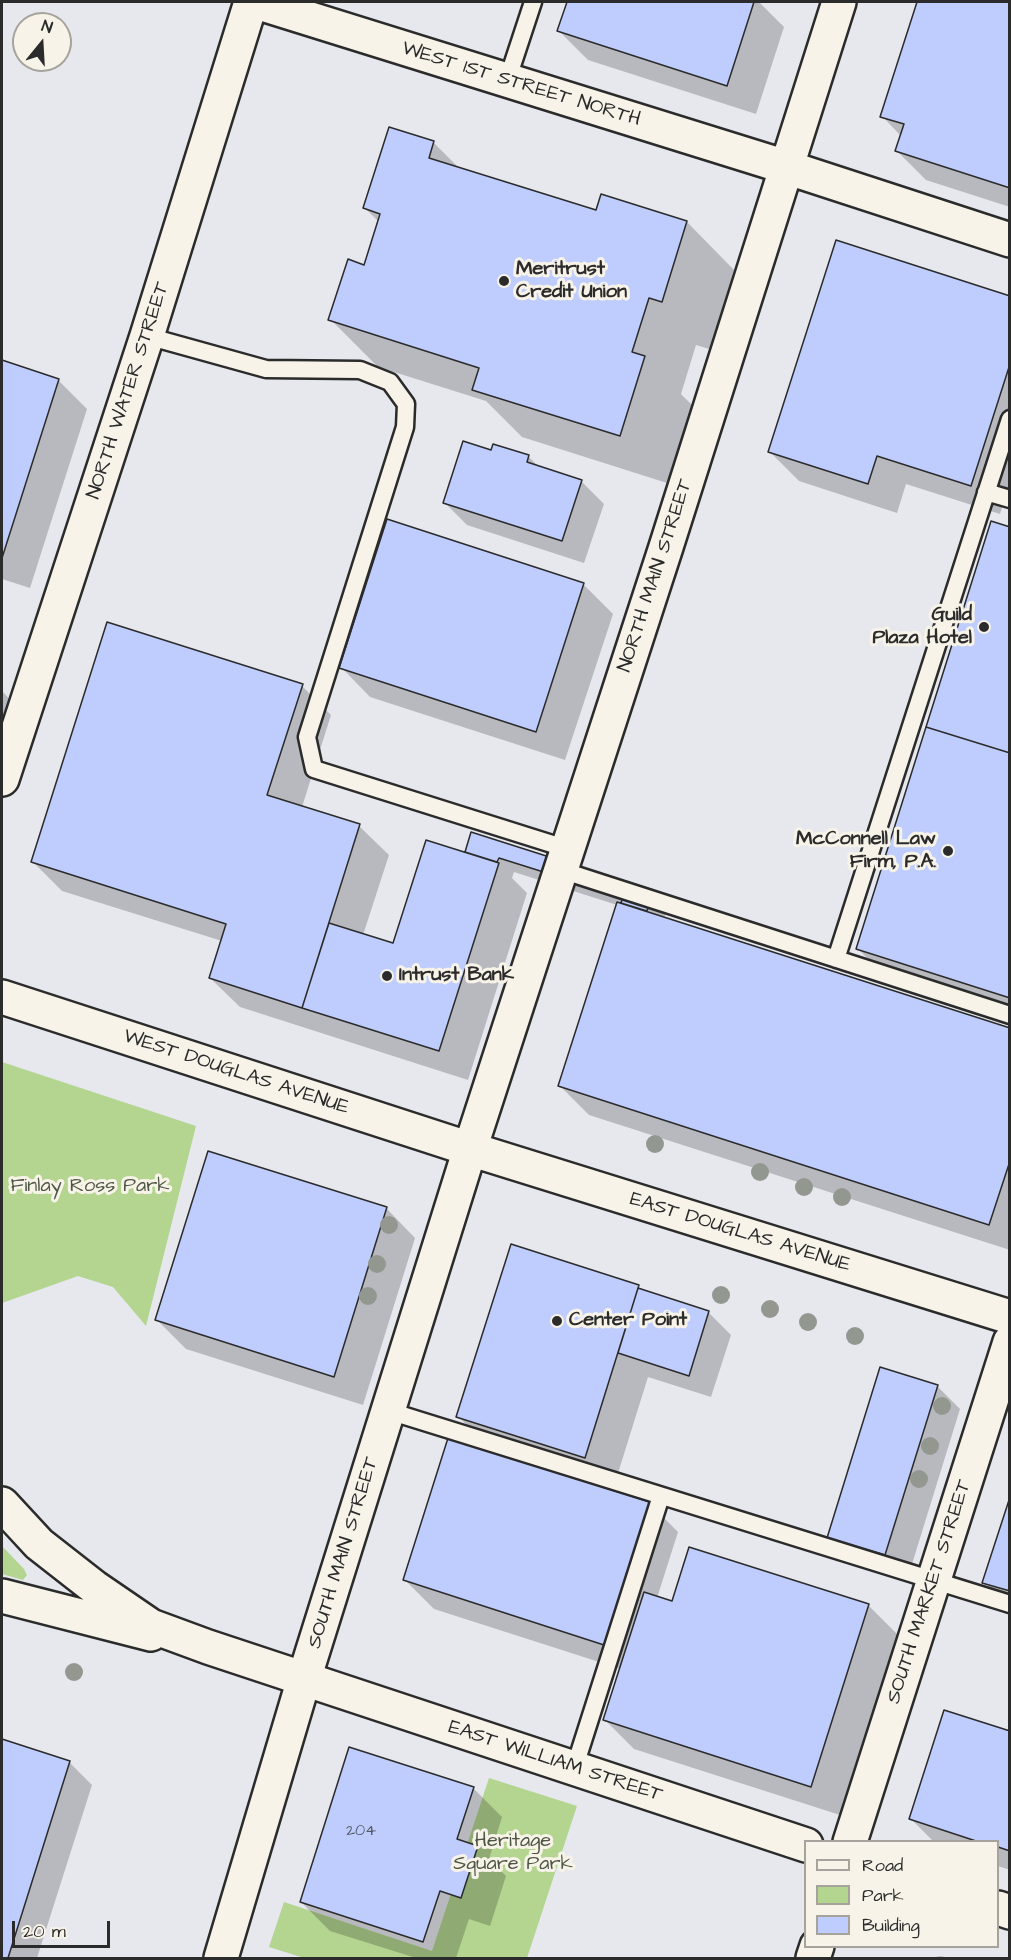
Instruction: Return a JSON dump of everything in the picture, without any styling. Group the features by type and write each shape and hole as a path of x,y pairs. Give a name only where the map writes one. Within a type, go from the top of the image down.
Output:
{"street":[{"name":"NORTH WATER STREET","path":"2,779 147,336 251,2"},
{"name":"WEST 1ST STREET NORTH","path":"256,2 786,167 1010,240"},
{"name":"NORTH MAIN STREET","path":"470,1149 670,536 839,2"},
{"name":"WEST DOUGLAS AVENUE","path":"2,997 470,1149"},
{"name":"EAST DOUGLAS AVENUE","path":"470,1149 1010,1317"},
{"name":"SOUTH MAIN STREET","path":"221,1959 304,1679 470,1149"},
{"name":"SOUTH MARKET STREET","path":"851,1840 1010,1342"},
{"path":"2,1504 39,1544 94,1587 151,1626 208,1647"},
{"path":"2,1596 208,1647"},
{"name":"EAST WILLIAM STREET","path":"208,1647 804,1844"}],"lane":[{"path":"507,81 533,2"},
{"path":"147,336 266,369 360,370 390,382 406,404 405,427 308,737 314,769 836,959 1010,1015"},
{"path":"836,959 1010,419"},
{"path":"986,492 1010,499"},
{"path":"388,1411 1010,1604"},
{"path":"574,1769 661,1496"}],"green space":[{"name":"Finlay Ross Park","path":"2,1062 196,1126 146,1326 113,1287 78,1276 2,1303"},
{"path":"2,1546 24,1569 27,1575 23,1580 2,1574"},
{"name":"Heritage Square Park","path":"489,1778 577,1806 527,1958 304,1958 269,1947 284,1902 432,1951"}],"building":[{"path":"567,2 754,2 727,86 557,31"},
{"path":"917,2 1010,2 1010,188 895,151 904,124 880,117"},
{"name":"Meritrust Credit Union","path":"389,127 434,141 429,158 596,210 601,194 687,221 662,302 649,298 632,352 645,356 620,436 472,390 479,368 328,320 348,259 364,265 380,214 363,208"},
{"path":"836,240 1010,296 1010,364 971,486 877,456 868,484 768,452"},
{"path":"2,360 59,379 2,558"},
{"path":"463,441 491,450 493,444 529,455 527,462 582,480 562,541 443,503"},
{"path":"387,519 584,583 536,732 339,668"},
{"name":"Guild Plaza Hotel","path":"991,521 1010,527 1010,753 926,727"},
{"path":"107,622 303,684 267,795 360,824 302,1008 209,978 226,924 31,862"},
{"name":"McConnell Law Firm, P.A.","path":"926,727 1010,753 1010,998 856,949"},
{"path":"471,832 653,890 647,911 621,903 623,897 499,858 497,862 465,852"},
{"name":"Intrust Bank","path":"426,840 499,863 439,1051 302,1008 329,923 393,943"},
{"path":"617,902 1010,1028 1010,1161 989,1225 558,1086"},
{"path":"208,1151 387,1207 334,1377 155,1320"},
{"name":"Center Point","path":"511,1244 639,1285 585,1458 456,1417"},
{"path":"638,1288 709,1311 689,1376 618,1353"},
{"path":"880,1367 938,1385 885,1555 827,1538"},
{"path":"448,1438 650,1502 604,1645 403,1580"},
{"path":"1010,1497 1010,1591 982,1583"},
{"path":"689,1547 869,1604 811,1787 603,1720 644,1592 672,1601"},
{"path":"944,1710 1010,1731 1010,1851 999,1847 999,1840 973,1840 909,1819"},
{"path":"2,1739 70,1761 8,1958 2,1958"},
{"path":"349,1747 474,1787 457,1839 478,1846 461,1898 440,1891 423,1942 300,1902"}],"place":[{"name":"Meritrust Credit Union","path":"504,281"},
{"name":"Guild Plaza Hotel","path":"984,627"},
{"name":"McConnell Law Firm, P.A.","path":"948,851"},
{"name":"Intrust Bank","path":"387,976"},
{"name":"Center Point","path":"557,1321"}]}
